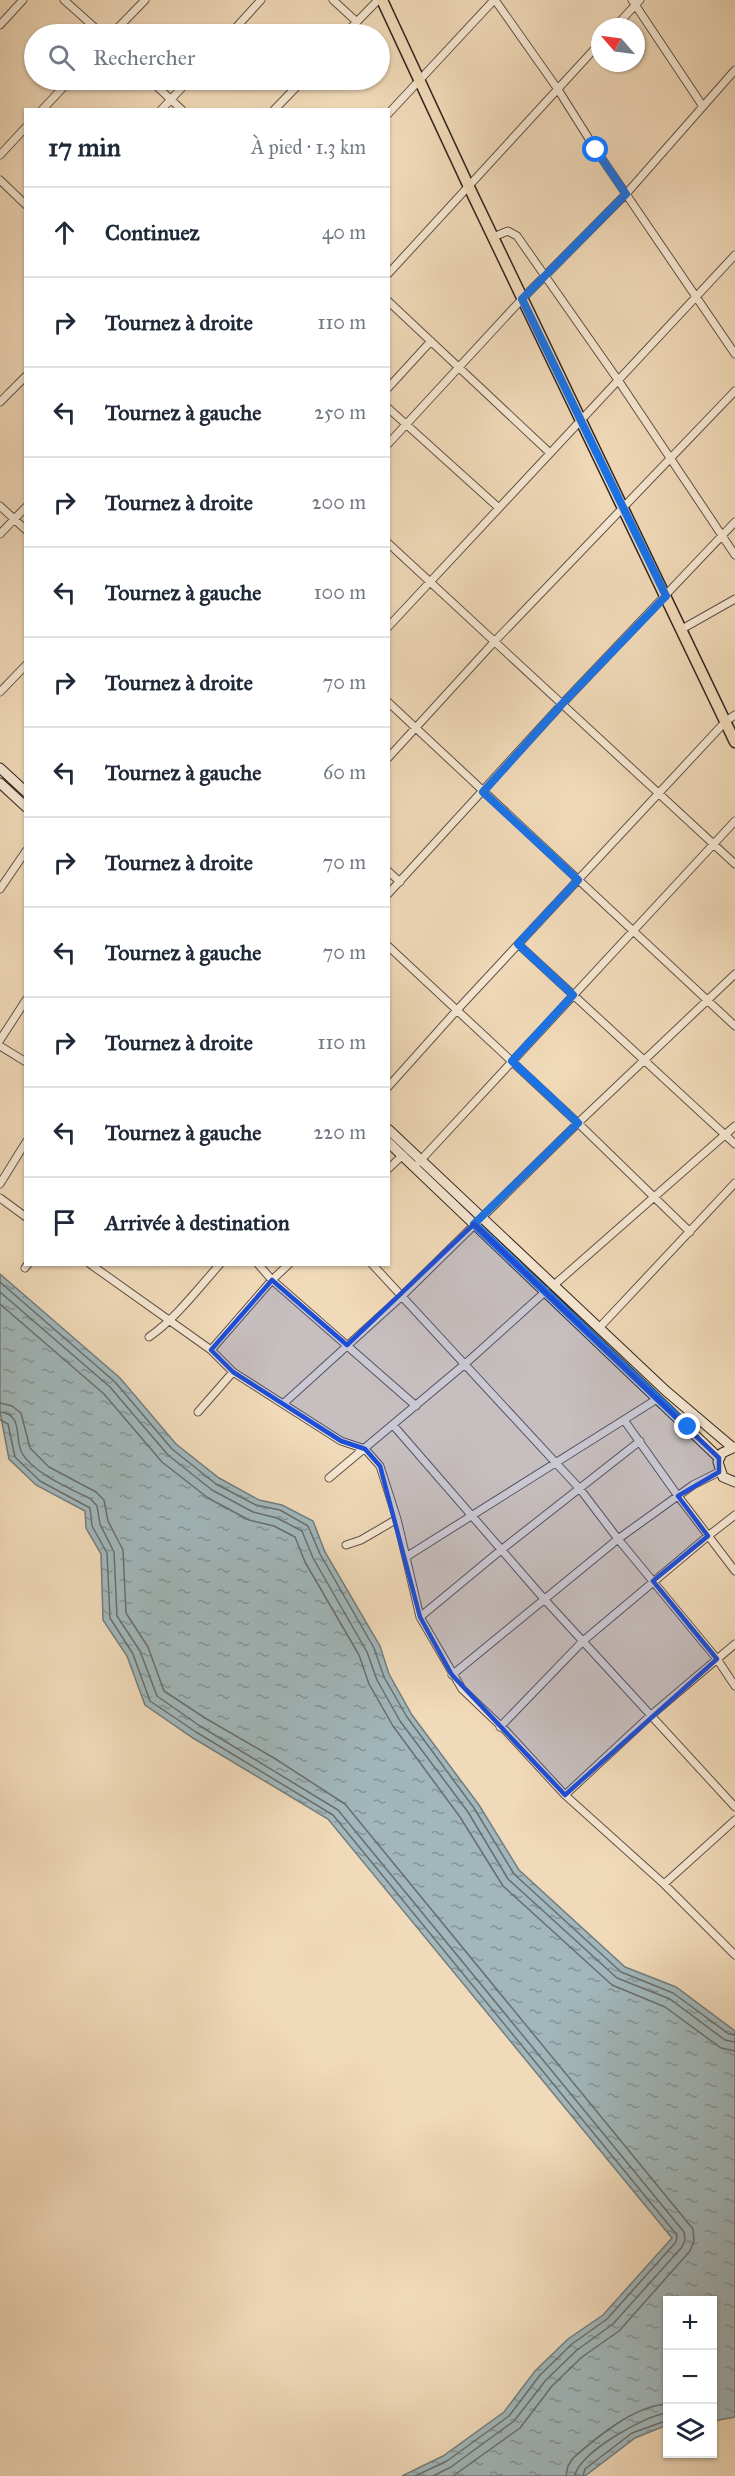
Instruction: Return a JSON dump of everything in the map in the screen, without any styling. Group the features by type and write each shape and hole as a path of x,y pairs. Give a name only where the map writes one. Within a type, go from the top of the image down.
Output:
{"main road":[{"path":"380,0 682,629 731,718 735,741"}],"street":[{"path":"0,24 23,0"},
{"path":"64,0 91,24"},
{"path":"121,24 144,0"},
{"path":"239,24 261,0"},
{"path":"333,0 357,22 380,0"},
{"path":"390,112 494,0 557,88 735,354"},
{"path":"623,18 636,2 702,105"},
{"path":"390,272 591,52"},
{"path":"390,442 522,299 626,194 735,70"},
{"path":"44,108 61,90"},
{"path":"161,90 180,108"},
{"path":"163,108 180,90"},
{"path":"276,108 293,90"},
{"path":"0,155 24,130"},
{"path":"0,180 24,202"},
{"path":"493,237 508,231 515,234 618,380 735,555"},
{"path":"390,625 735,255"},
{"path":"390,303 550,453"},
{"path":"390,386 431,341"},
{"path":"0,402 24,378"},
{"path":"390,756 495,641 735,391"},
{"path":"390,410 499,508"},
{"path":"0,506 24,528"},
{"path":"0,534 24,509"},
{"path":"390,892 562,704 735,522"},
{"path":"390,545 735,864"},
{"path":"682,629 735,599"},
{"path":"0,692 24,667"},
{"path":"390,704 735,1026"},
{"path":"390,1085 518,944 731,718"},
{"path":"0,768 24,790"},
{"path":"0,783 24,805"},
{"path":"418,1163 735,821"},
{"path":"0,889 24,853"},
{"path":"390,873 400,882"},
{"path":"518,944 735,1144"},
{"path":"390,948 578,1123 690,1232"},
{"path":"283,1404 401,1297 578,1123 735,974"},
{"path":"0,1040 24,1003"},
{"path":"0,1046 24,1061"},
{"path":"330,1478 465,1364 735,1126"},
{"path":"390,1131 418,1163 550,1288 657,1399 719,1458"},
{"path":"390,1144 403,1155 418,1163"},
{"path":"0,1184 24,1145"},
{"path":"390,1167 403,1155"},
{"path":"599,1328 735,1183"},
{"path":"0,1198 24,1216"},
{"path":"93,1266 211,1350 233,1371 341,1441 365,1449 380,1466 397,1518 420,1617 462,1689 565,1795 664,1884 733,1951"},
{"path":"149,1338 171,1322 218,1266"},
{"path":"260,1266 272,1280 416,1406"},
{"path":"211,1350 287,1266"},
{"path":"374,1266 580,1489 717,1659 735,1686"},
{"path":"550,1288 599,1328 733,1447"},
{"path":"198,1412 233,1371"},
{"path":"406,1557 657,1399"},
{"path":"624,1420 735,1571"},
{"path":"393,1425 544,1599 735,1808"},
{"path":"420,1617 640,1441"},
{"path":"733,1447 726,1449 719,1458 719,1472 728,1481 735,1482"},
{"path":"453,1675 618,1539 678,1496 719,1472"},
{"path":"500,1727 583,1641 735,1515"},
{"path":"346,1545 361,1540 397,1518"},
{"path":"565,1795 650,1716 735,1644"},
{"path":"664,1884 735,1820"}],"highlighted area":[{"path":"474,1224 719,1458 719,1472 678,1496 708,1536 653,1581 717,1659 565,1795 452,1675 420,1617 380,1466 365,1449 341,1441 233,1372 211,1350 272,1280 347,1345"}],"water":[{"path":"0,1274 120,1378 176,1444 219,1478 259,1500 282,1505 313,1521 325,1552 380,1646 389,1674 412,1715 479,1805 519,1870 625,1967 676,1987 735,2031 735,2417 717,2420 717,2296 663,2296 663,2427 635,2438 585,2476 402,2476 443,2456 504,2412 535,2371 568,2339 603,2315 672,2238 328,1819 193,1738 145,1705 127,1656 103,1620 101,1554 86,1528 85,1511 36,1485 9,1459 0,1412"}],"route":[{"path":"596,150 626,194 522,299 666,596 562,704 483,792 578,880 518,944 573,995 512,1061 578,1123 474,1224 688,1427"}]}
